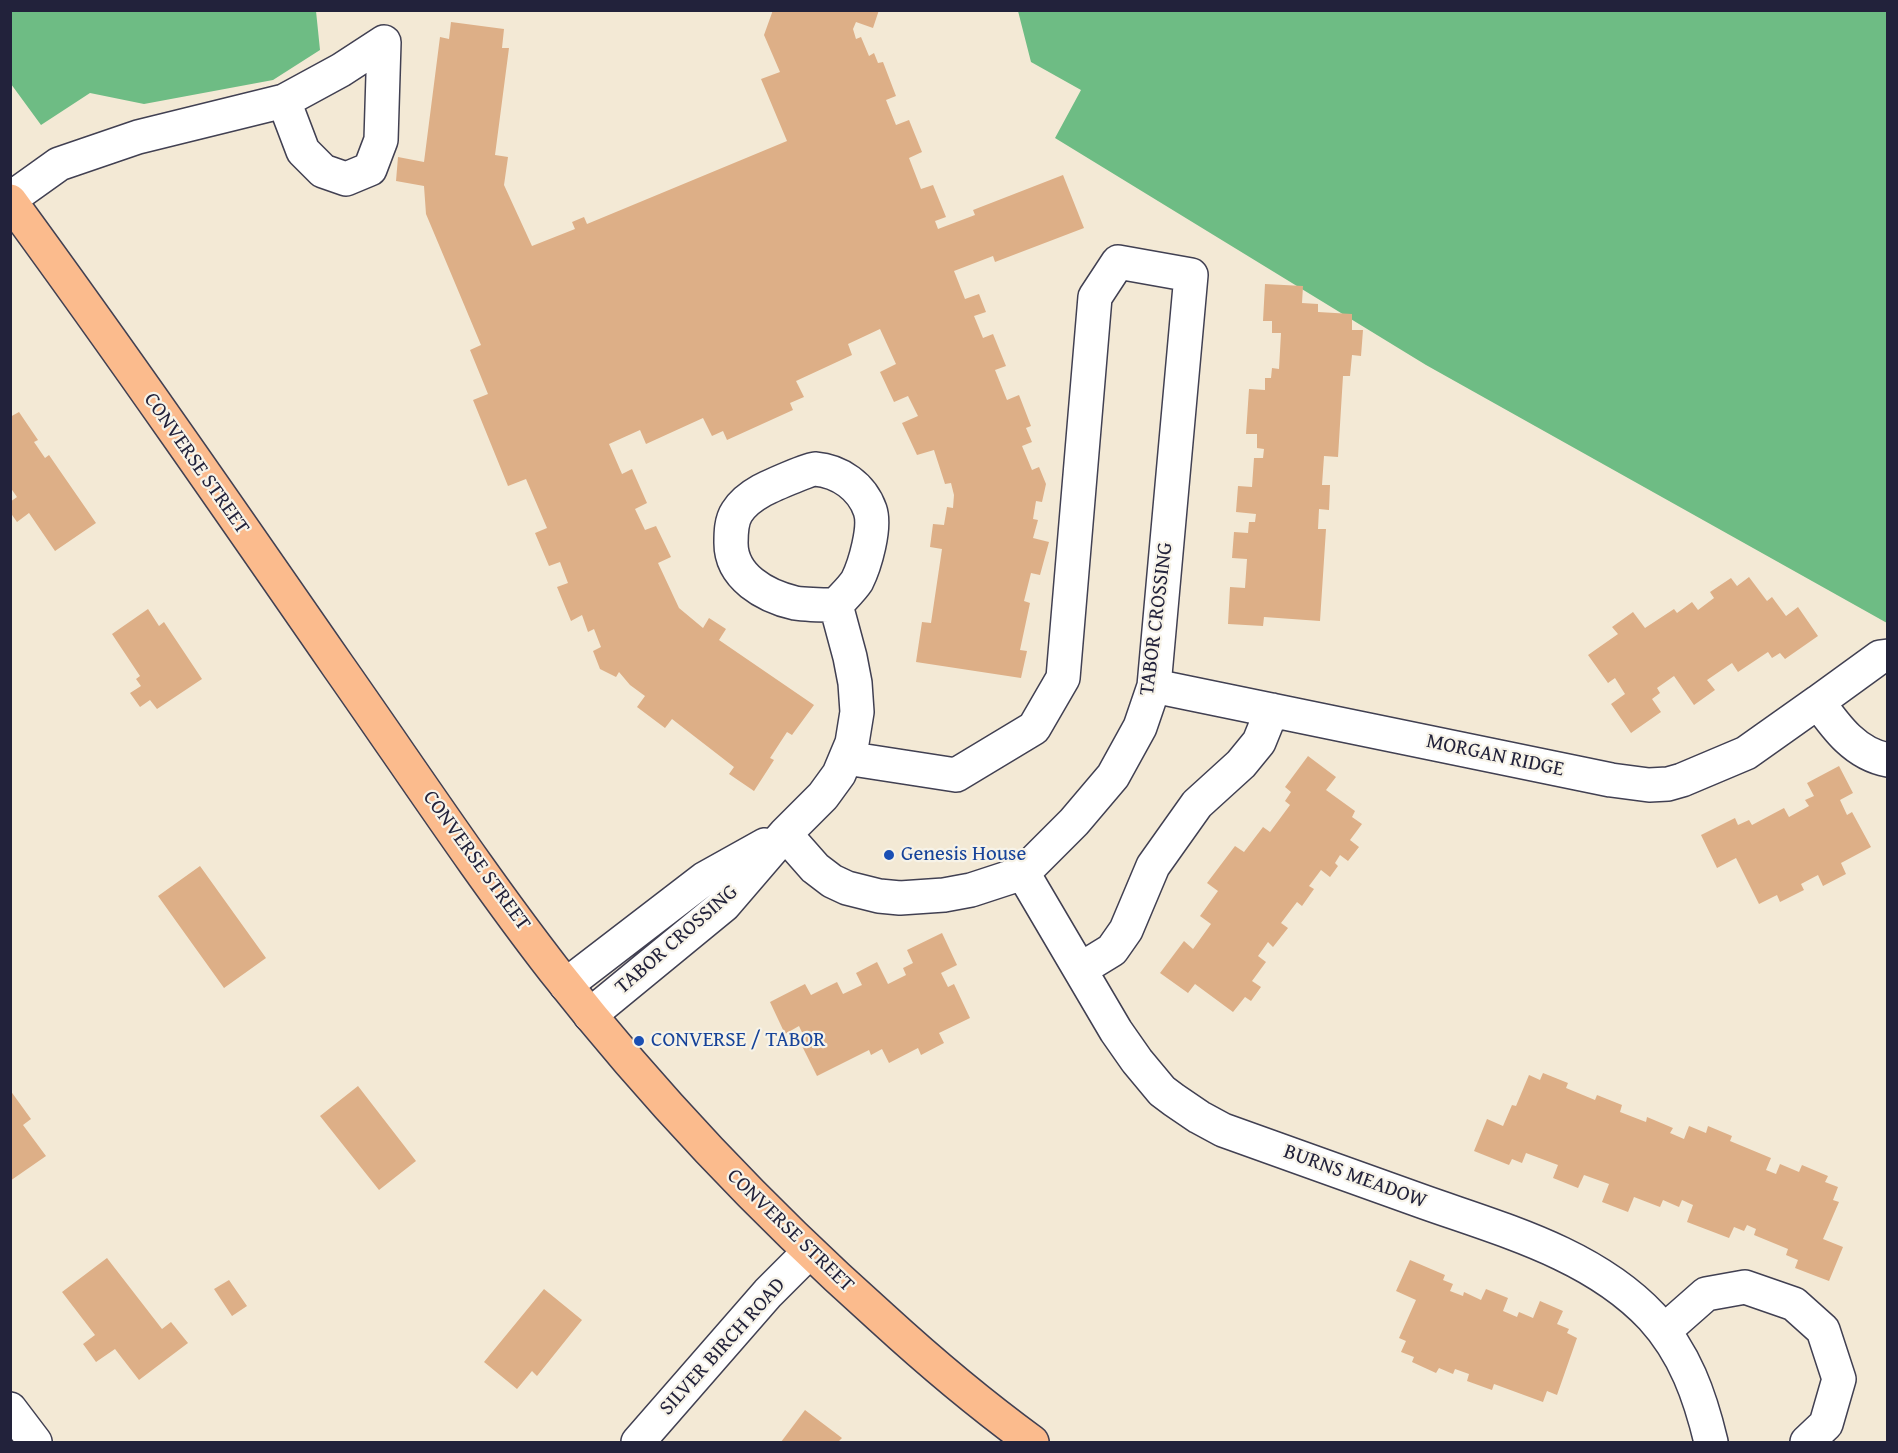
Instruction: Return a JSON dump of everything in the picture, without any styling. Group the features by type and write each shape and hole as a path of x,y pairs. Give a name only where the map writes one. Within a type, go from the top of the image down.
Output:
{"main road":[{"name":"CONVERSE STREET","path":"10,200 486,878 590,1015 699,1140 809,1252 963,1389 1032,1443"}],"street":[{"path":"10,200 59,164 138,137 284,101"},
{"name":"TABOR CROSSING","path":"785,834 814,868 847,888 879,896 900,898 944,895 971,890 1023,873 1074,822 1113,776 1140,727 1154,686 1191,275 1118,262 1095,297 1063,678 1034,728 956,775 846,758"},
{"path":"813,469 849,480 859,489 872,514 871,533 862,570 856,582 836,605 798,603 779,599 762,591 746,579 735,566 731,550 731,531 735,514 742,506 761,491 813,469"},
{"path":"785,834 823,796 838,774 846,758 855,726 856,705 850,657 836,605"},
{"name":"MORGAN RIDGE","path":"1154,686 1611,780 1649,785 1668,784 1682,780 1746,753 1881,657 1887,656"},
{"path":"1818,702 1837,728 1857,747 1875,758 1887,760"},
{"path":"1081,969 1112,950 1126,930 1153,866 1197,804 1241,764 1259,742 1272,710"},
{"name":"TABOR CROSSING","path":"566,985 704,879 785,834"},
{"name":"TABOR CROSSING","path":"590,1015 724,905 785,834"},
{"name":"BURNS MEADOW","path":"1023,873 1116,1031 1162,1091 1199,1117 1223,1130 1524,1237 1574,1260 1606,1279 1634,1300 1664,1331 1685,1363 1694,1384 1711,1443"},
{"name":"SILVER BIRCH ROAD","path":"638,1443 768,1293 809,1252"},
{"path":"1664,1331 1706,1294 1745,1287 1794,1304 1823,1330 1839,1379 1826,1424 1807,1443"},
{"path":"10,1408 35,1443"}],"green space":[{"path":"10,11 316,11 320,50 273,80 144,104 90,93 41,125 11,84"},
{"path":"1018,11 1887,11 1887,623 1426,365 1055,138 1081,90 1031,62"}],"building":[{"path":"773,10 879,10 873,28 856,22 853,29 856,39 861,37 869,56 874,53 878,63 883,62 896,96 886,100 896,125 909,120 922,152 909,158 921,189 933,185 946,217 935,221 938,229 975,215 973,210 1063,175 1084,228 995,262 993,256 954,271 965,299 979,294 986,312 974,316 983,338 993,334 1006,366 995,370 1007,400 1019,395 1031,426 1026,428 1032,442 1022,446 1032,470 1039,467 1046,484 1042,502 1036,501 1033,519 1038,520 1033,538 1049,542 1040,575 1031,573 1024,601 1030,603 1020,650 1027,651 1021,678 916,662 922,622 931,623 942,549 930,547 933,524 944,525 947,507 953,508 954,495 951,483 945,484 934,450 917,455 902,423 918,416 908,396 894,402 880,372 896,364 880,329 848,344 852,355 796,381 804,397 790,403 793,410 727,440 723,431 712,436 703,418 646,444 640,430 609,444 622,474 632,469 647,503 635,509 645,530 656,526 671,557 658,563 679,608 703,628 709,618 726,629 719,640 814,705 792,735 787,732 770,758 774,760 754,791 729,774 734,767 672,719 665,728 637,707 645,696 630,685 619,672 616,677 600,669 593,651 601,647 594,629 588,632 582,615 571,621 557,587 568,583 560,562 549,566 535,533 547,528 526,479 508,486 473,400 488,394 470,350 481,345 426,214 424,186 396,181 398,157 424,162 440,37 449,39 451,22 504,29 502,48 509,48 495,155 508,157 504,185 532,246 575,229 572,222 584,217 587,224 787,141 761,79 780,72 764,35"},
{"path":"1265,284 1303,286 1302,303 1318,304 1318,312 1352,314 1352,330 1363,330 1361,356 1352,355 1350,376 1343,376 1338,457 1324,456 1322,485 1330,485 1329,510 1319,509 1318,529 1326,529 1320,621 1264,617 1263,626 1228,624 1230,587 1245,588 1247,559 1232,558 1234,532 1248,533 1249,522 1255,522 1256,514 1236,512 1238,486 1252,487 1254,458 1263,458 1264,449 1257,448 1257,434 1246,434 1249,389 1265,390 1265,378 1271,378 1272,368 1279,369 1281,333 1272,333 1272,321 1263,321"},
{"path":"19,412 38,440 34,442 45,458 49,455 96,523 55,551 29,513 17,522 10,512 10,502 17,497 10,487 10,417"},
{"path":"1749,577 1767,601 1772,597 1786,616 1798,607 1818,636 1785,659 1780,653 1772,658 1768,652 1738,672 1732,663 1707,680 1715,690 1694,705 1674,676 1657,688 1660,693 1652,699 1661,712 1631,733 1611,704 1625,694 1615,678 1608,683 1588,655 1618,634 1612,627 1633,612 1645,628 1674,609 1677,613 1692,602 1698,610 1714,598 1710,592 1731,578 1737,586"},
{"path":"148,609 159,626 164,622 202,679 157,709 150,700 140,707 130,693 141,686 136,679 140,676 112,634"},
{"path":"1308,756 1336,777 1326,790 1355,811 1352,817 1362,824 1350,840 1359,847 1348,861 1340,855 1335,863 1338,866 1330,877 1321,870 1309,886 1314,889 1302,906 1297,902 1281,923 1288,928 1273,947 1268,942 1258,956 1266,962 1252,981 1261,987 1251,1001 1245,997 1233,1012 1195,984 1188,993 1160,973 1184,941 1193,949 1211,924 1200,916 1218,891 1207,883 1235,846 1244,852 1263,827 1270,832 1290,805 1285,801 1291,792 1285,787"},
{"path":"1839,766 1853,793 1840,800 1847,815 1852,812 1871,847 1841,863 1846,874 1823,886 1818,875 1801,884 1804,890 1780,902 1777,895 1759,904 1736,858 1717,868 1701,835 1735,818 1738,825 1749,820 1752,825 1784,808 1789,817 1809,806 1805,800 1814,796 1807,783"},
{"path":"200,866 266,958 224,988 158,896"},
{"path":"942,933 957,965 941,973 948,987 954,984 970,1018 939,1033 944,1043 921,1055 918,1048 889,1063 882,1049 871,1055 869,1050 817,1076 802,1046 807,1043 799,1026 785,1034 770,1002 805,984 811,995 837,982 843,994 862,985 856,973 877,962 888,984 906,975 903,968 913,963 907,950"},
{"path":"1543,1073 1568,1083 1566,1088 1595,1100 1597,1095 1622,1105 1620,1112 1646,1122 1647,1117 1673,1128 1670,1133 1684,1139 1689,1126 1706,1133 1708,1126 1732,1136 1730,1141 1771,1158 1766,1170 1776,1174 1780,1164 1799,1172 1802,1165 1828,1176 1825,1182 1838,1187 1833,1200 1839,1202 1823,1239 1843,1247 1829,1281 1795,1268 1798,1260 1786,1255 1788,1249 1754,1235 1756,1229 1747,1225 1744,1231 1734,1227 1729,1238 1687,1222 1693,1205 1682,1200 1679,1207 1663,1200 1660,1207 1634,1197 1628,1212 1602,1202 1609,1184 1584,1175 1578,1188 1553,1178 1558,1165 1526,1153 1522,1163 1512,1159 1509,1165 1474,1151 1487,1119 1503,1126 1512,1105 1516,1106 1529,1075 1540,1080"},
{"path":"358,1086 416,1161 379,1190 320,1116"},
{"path":"10,1090 31,1119 23,1125 46,1156 10,1181"},
{"path":"107,1258 162,1329 171,1322 188,1343 139,1380 115,1349 96,1362 83,1344 95,1335 62,1292"},
{"path":"1410,1260 1445,1275 1443,1280 1453,1284 1450,1291 1463,1296 1464,1292 1481,1300 1486,1289 1508,1298 1503,1311 1517,1317 1519,1312 1533,1318 1540,1301 1563,1311 1557,1324 1569,1329 1567,1333 1577,1338 1557,1395 1547,1391 1543,1402 1494,1384 1492,1390 1467,1381 1469,1374 1455,1369 1453,1374 1439,1368 1436,1373 1412,1362 1414,1357 1401,1352 1406,1341 1399,1338 1416,1300 1396,1291"},
{"path":"229,1280 247,1306 232,1316 214,1289"},
{"path":"544,1289 582,1320 537,1376 532,1371 517,1389 484,1362"},
{"path":"805,1410 842,1438 838,1442 781,1442"}],"place":[{"name":"Genesis House","path":"889,855"},
{"name":"CONVERSE / TABOR","path":"639,1041"}]}
